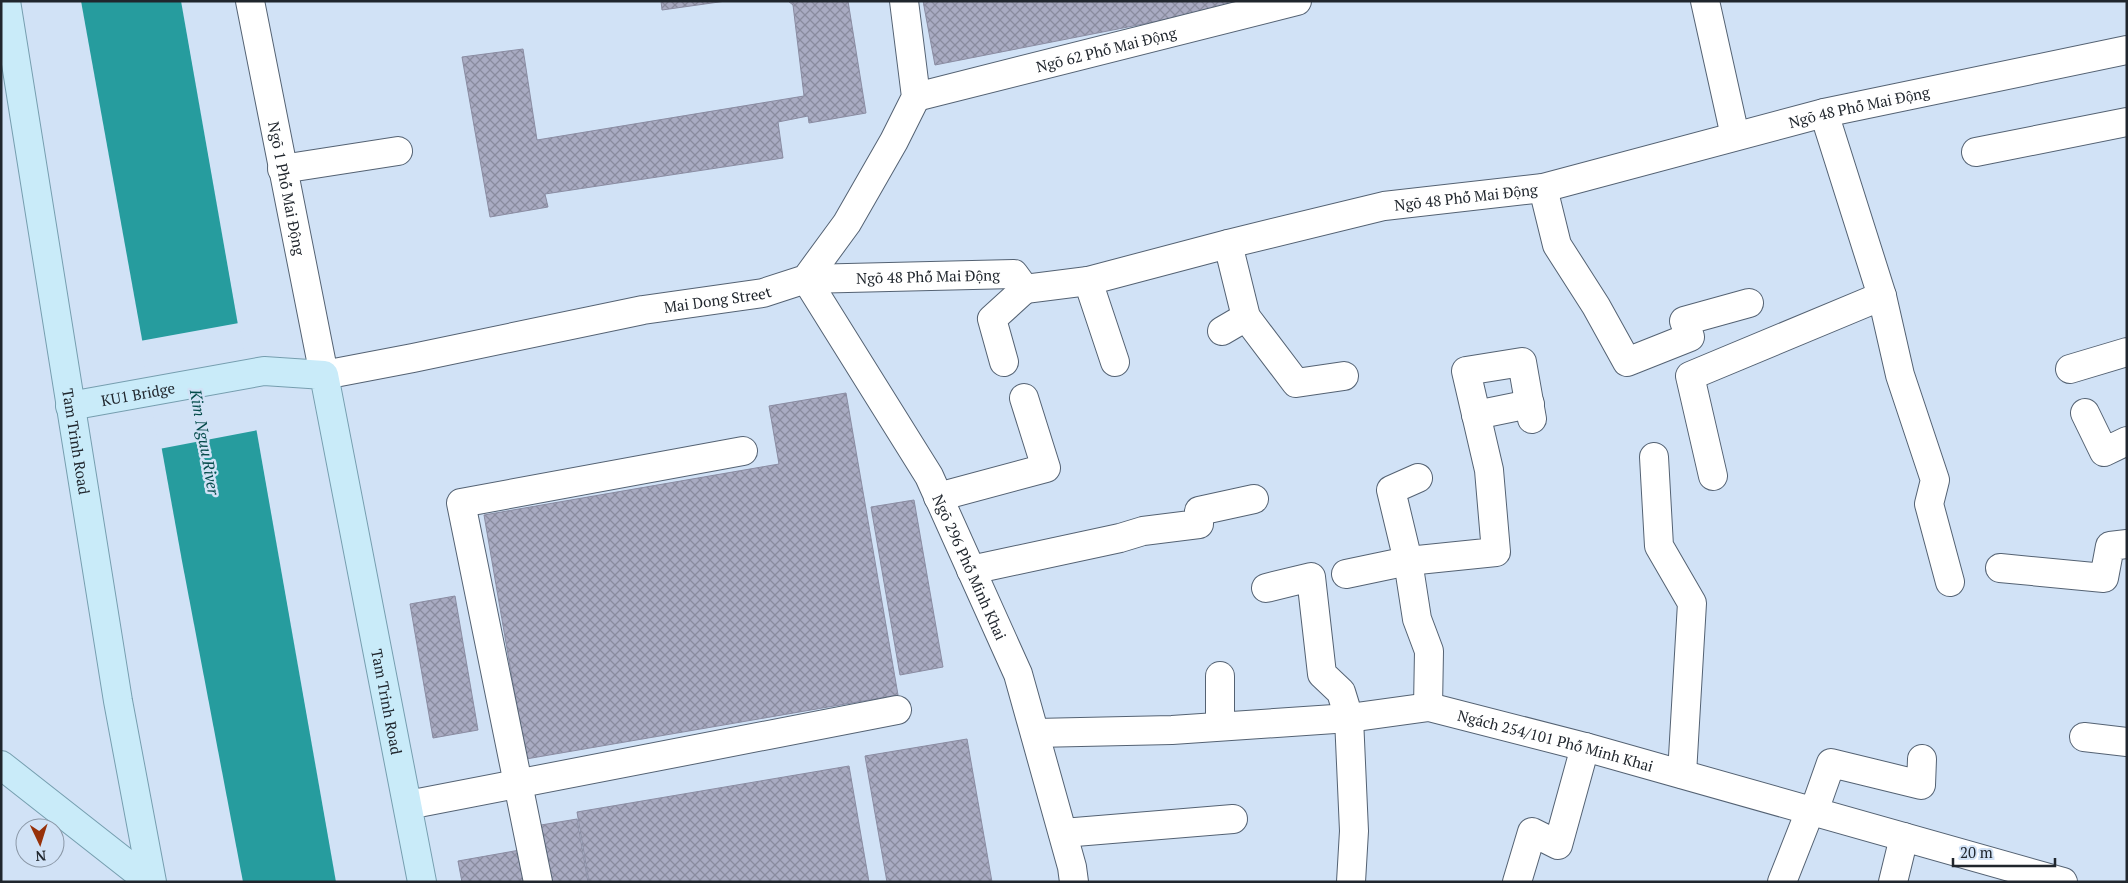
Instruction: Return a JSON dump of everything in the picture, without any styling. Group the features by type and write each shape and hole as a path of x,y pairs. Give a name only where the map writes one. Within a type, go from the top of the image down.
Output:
{"main road":[{"name":"Tam Trinh Road","path":"6,1 6,30 118,702 151,882"},
{"name":"KU1 Bridge","path":"70,406 264,371 324,375"},
{"name":"Tam Trinh Road","path":"324,375 422,882"},
{"path":"1,765 151,882"}],"street":[{"name":"Ngõ 1 Phố Mai Động","path":"250,1 324,375"},
{"path":"806,279 847,223 894,141 916,97 904,1"},
{"path":"1705,1 1735,136"},
{"name":"Ngõ 62 Phố Mai Động","path":"916,97 1294,2"},
{"name":"Ngõ 48 Phố Mai Động","path":"806,279 1014,274 1025,290 1088,281 1384,206 1543,188 1824,112 2127,50"},
{"path":"1824,112 1882,296 1900,375 1935,480 1929,504 1950,582"},
{"path":"1976,152 2127,122"},
{"path":"282,169 398,151"},
{"path":"1543,188 1557,246 1596,306 1627,362 1690,337 1684,322 1749,303"},
{"path":"1228,244 1246,317 1296,383 1344,376"},
{"name":"Mai Dong Street","path":"324,375 643,310 763,292 806,279"},
{"name":"Ngõ 296 Phố Minh Khai","path":"806,279 929,476 1018,674 1063,833 1074,882"},
{"path":"1088,281 1115,362"},
{"path":"1004,362 992,320 1025,290"},
{"path":"1713,476 1690,376 1882,296"},
{"path":"1222,331 1246,317"},
{"path":"2070,369 2127,352"},
{"path":"1346,574 1408,561 1496,552 1489,470 1476,415 1466,371 1522,362 1531,411 1476,415"},
{"path":"938,497 1046,468 1024,398"},
{"path":"2085,413 2104,452 2127,441"},
{"path":"538,882 461,503 743,451"},
{"path":"1654,457 1659,546 1692,603 1682,774"},
{"path":"1418,478 1391,490 1408,561 1417,619 1429,650 1428,707"},
{"path":"971,570 1133,544 1143,531 1199,524 1199,511 1254,499"},
{"path":"2000,568 2104,578 2110,546 2127,544"},
{"path":"1266,588 1311,577 1322,674 1341,692 1349,718 1354,831 1351,882"},
{"path":"1220,677 1220,726"},
{"name":"Ngách 254/101 Phố Minh Khai","path":"1035,733 1124,732 1349,718 1428,707 1682,774 2062,882"},
{"path":"408,804 897,710"},
{"path":"2084,736 2127,742"},
{"path":"1517,882 1532,832 1558,845 1584,747"},
{"path":"1782,882 1831,763 1922,785 1922,759"},
{"path":"1063,833 1233,819"},
{"path":"1892,882 1904,837"}],"water":[{"name":"Kim Nguu River","path":"81,1 181,1 336,882 243,882 182,561"}],"pier":[{"path":"239,323 258,430 159,449 140,341"}],"building":[{"path":"661,1 726,1 662,10"},
{"path":"788,1 848,1 866,113 809,123 808,116 778,122 783,158 545,194 548,207 490,217 462,57 523,49 537,140 804,96 793,5"},
{"path":"923,1 1260,1 935,65"},
{"path":"846,393 898,695 526,759 484,515 779,464 769,406"},
{"path":"914,500 943,667 900,675 871,507"},
{"path":"455,596 478,730 433,738 410,604"},
{"path":"967,739 992,882 887,882 865,756"},
{"path":"849,766 869,882 589,882 577,812"},
{"path":"577,819 588,882 551,882 541,825"},
{"path":"520,850 525,882 462,882 458,861"}]}
